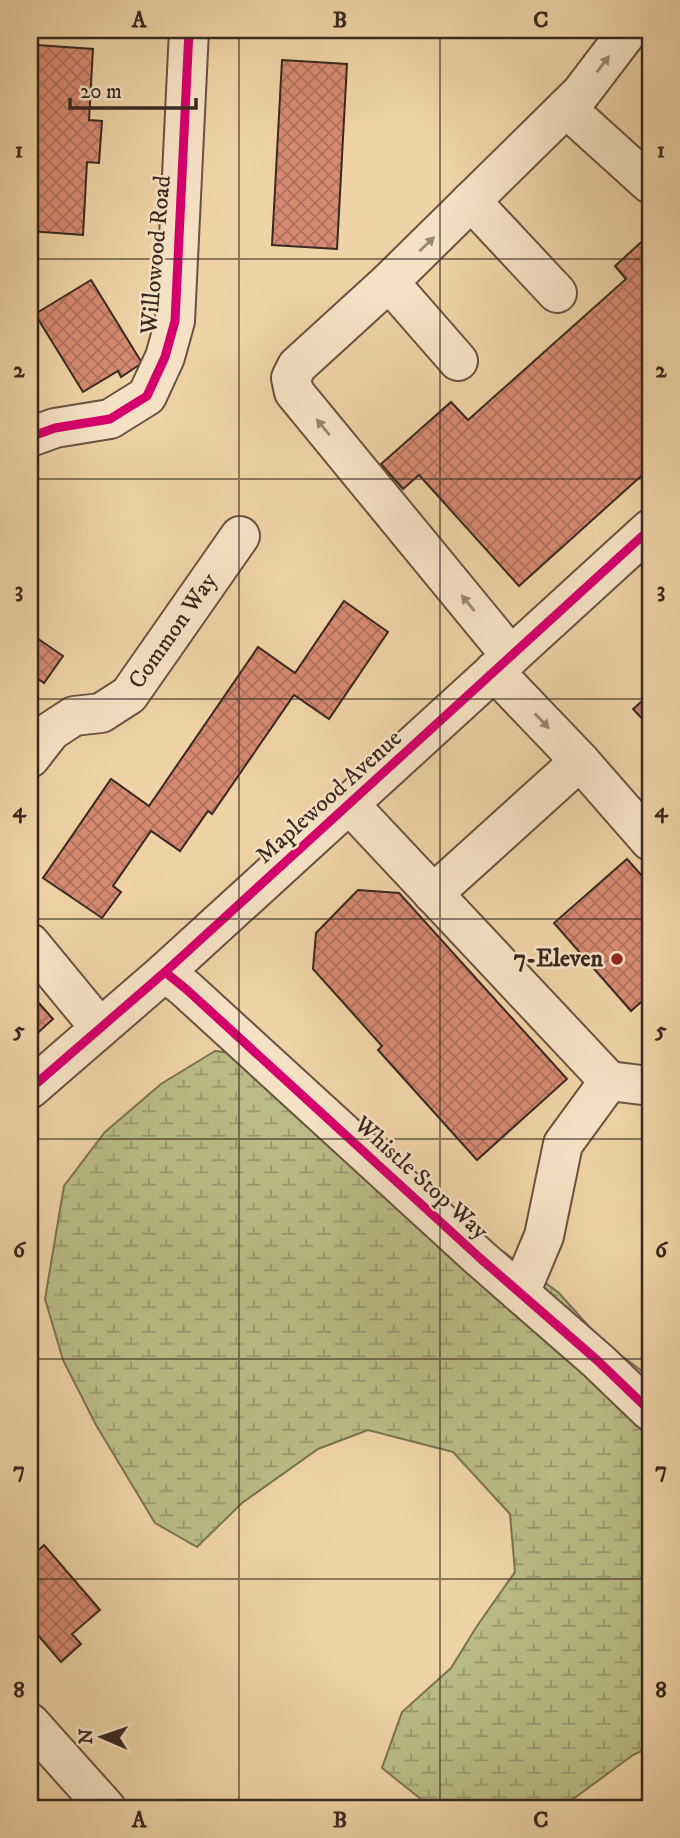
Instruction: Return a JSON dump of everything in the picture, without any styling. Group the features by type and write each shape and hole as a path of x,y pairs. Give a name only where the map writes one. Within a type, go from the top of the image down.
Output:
{"street":[{"name":"Willowood Road","path":"30,437 55,428 110,419 147,396 165,357 175,321 189,30"},
{"path":"629,30 581,93 389,282 298,366 291,378 294,392 503,664 580,761 650,841"},
{"path":"566,108 650,184"},
{"path":"471,201 557,293"},
{"path":"389,282 458,361"},
{"name":"Common Way","path":"30,758 51,731 74,716 102,713 129,695 240,536"},
{"name":"Maplewood Avenue","path":"30,1089 165,972 503,664 645,543"},
{"path":"433,894 580,761"},
{"path":"349,804 608,1081 650,1086"},
{"path":"30,943 100,1028"},
{"name":"Whistle Stop Way","path":"165,972 598,1361 650,1411"},
{"path":"520,1293 544,1236 563,1144 608,1081"},
{"path":"30,1723 106,1808"}],"green space":[{"path":"215,1051 268,1057 394,1187 504,1252 559,1293 603,1342 650,1377 650,1747 633,1755 561,1808 432,1808 382,1768 402,1712 451,1668 515,1572 510,1514 453,1452 368,1430 318,1449 242,1503 197,1547 155,1523 96,1425 63,1360 45,1299 64,1186 105,1132 161,1084"}],"building":[{"path":"37,45 93,49 89,120 102,121 99,163 87,162 83,235 30,231 30,173"},
{"path":"282,60 347,64 337,249 272,245"},
{"path":"650,234 650,468 519,586 419,475 403,489 381,464 451,402 468,420 626,279 615,266"},
{"path":"91,280 142,363 121,377 118,371 83,392 35,314"},
{"path":"344,601 388,632 329,719 294,695 212,814 208,811 180,851 151,831 113,886 121,892 102,918 43,878 111,779 149,806 258,647 295,673"},
{"path":"31,634 63,656 44,683 30,673"},
{"path":"650,694 650,727 633,709"},
{"name":"7-Eleven","path":"627,859 650,885 650,994 631,1011 554,923"},
{"path":"358,890 399,893 567,1079 477,1160 378,1050 382,1046 313,969 316,933"},
{"path":"30,993 53,1019 30,1040"},
{"path":"44,1545 100,1610 72,1634 81,1644 61,1662 30,1626 30,1558"}],"cycle path":[{"path":"30,437 55,428 110,419 147,396 165,357 175,321 189,30"},
{"path":"30,1089 165,972 650,529"},
{"path":"165,972 481,1259 598,1361 650,1411"}],"place":[{"name":"7-Eleven","path":"617,959"}]}
